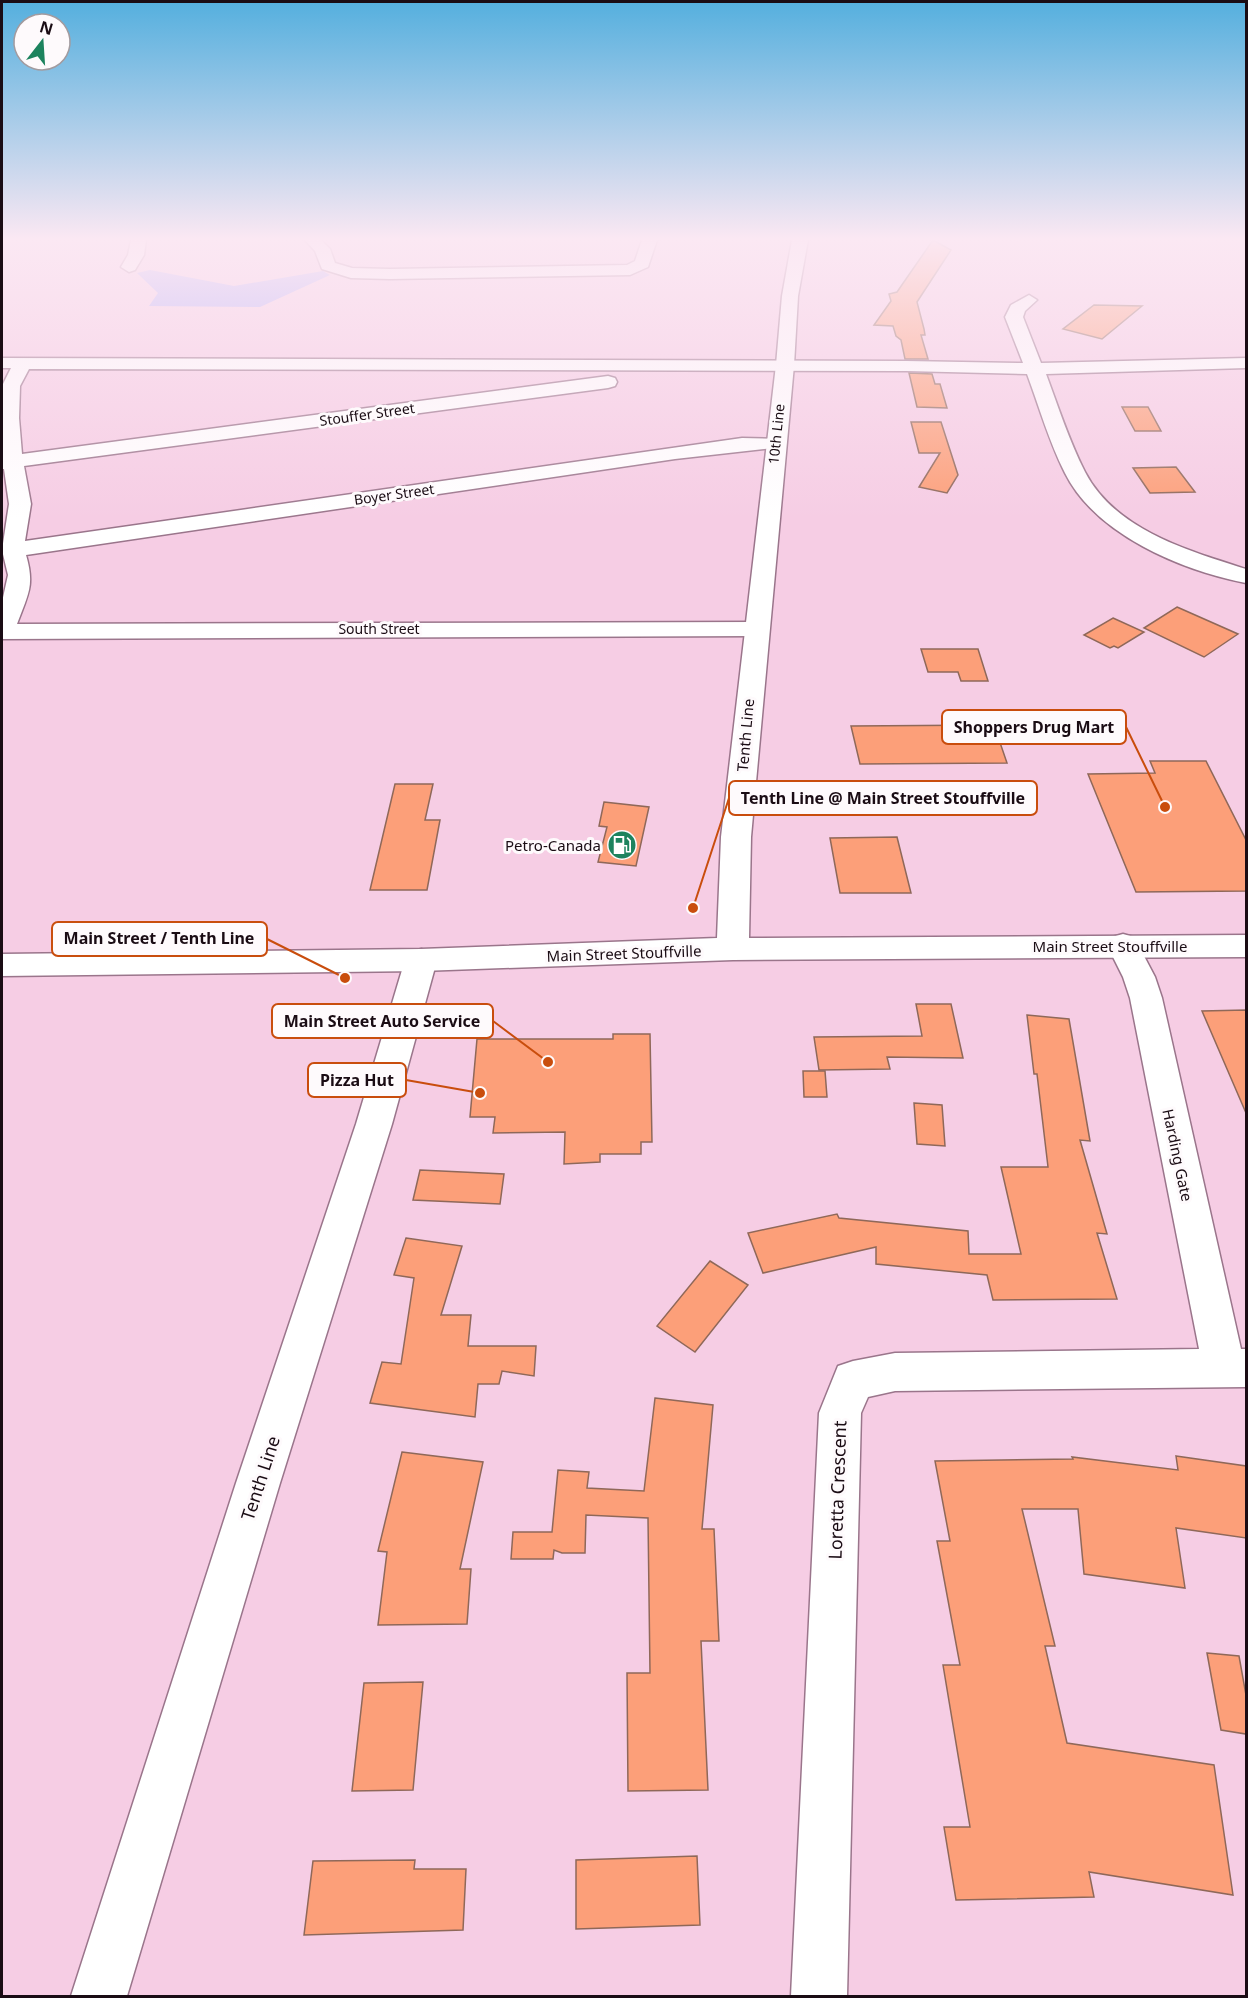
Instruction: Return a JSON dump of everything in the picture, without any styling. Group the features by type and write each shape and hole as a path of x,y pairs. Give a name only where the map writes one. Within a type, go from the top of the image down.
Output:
{"street":[{"name":"10th Line","path":"756,629 787,333"},
{"path":"1021,333 1075,473 1103,510 1147,539 1167,549 1246,576"},
{"path":"2,363 785,365 1035,369 1246,363"},
{"path":"2,632 18,589 20,575 13,550 20,504 7,462 11,386 23,363"},
{"name":"Stouffer Street","path":"7,462 732,365"},
{"name":"Boyer Street","path":"13,550 652,456 742,444 775,443"},
{"name":"South Street","path":"2,632 756,629"},
{"name":"Tenth Line","path":"733,949 736,837 756,629"},
{"name":"Harding Gate","path":"1123,945 1139,977 1146,998 1235,1368"},
{"name":"Main Street Stouffville","path":"2,965 421,960 733,949 1246,946"},
{"name":"Tenth Line","path":"99,1996 254,1494 374,1124 421,960"},
{"name":"Loretta Crescent","path":"819,1996 840,1413 853,1380 895,1372 1235,1368"}],"building":[{"path":"895,333 925,333 921,335 928,359 905,359 901,340"},
{"path":"1080,333 1109,333 1102,339"},
{"path":"909,373 932,374 935,384 940,384 947,408 917,407"},
{"path":"1122,407 1148,407 1161,431 1135,431"},
{"path":"911,422 941,422 958,475 947,493 919,487 940,453 919,453"},
{"path":"1176,467 1195,492 1150,493 1133,468"},
{"path":"1177,607 1238,634 1204,657 1144,628"},
{"path":"1113,618 1144,632 1118,648 1114,646 1110,648 1084,635"},
{"path":"921,649 978,649 988,681 961,681 958,672 928,672"},
{"path":"994,725 1007,763 860,764 851,726"},
{"path":"1150,761 1206,761 1246,840 1246,891 1136,892 1088,774 1155,773"},
{"path":"395,784 433,784 425,820 440,820 427,890 370,890"},
{"name":"Petro-Canada","path":"604,802 649,807 636,866 598,862 607,827 599,826"},
{"path":"897,837 911,893 840,893 830,838"},
{"path":"916,1004 951,1004 963,1058 887,1057 890,1069 819,1070 814,1037 922,1036"},
{"path":"1246,1010 1246,1113 1202,1011"},
{"path":"1027,1015 1069,1019 1090,1141 1080,1140 1107,1234 1097,1233 1117,1299 993,1300 987,1275 876,1264 876,1247 763,1273 748,1233 837,1214 839,1218 968,1231 969,1254 1021,1254 1001,1167 1048,1167 1037,1074 1034,1074"},
{"path":"613,1034 650,1034 652,1142 641,1142 641,1154 600,1154 600,1162 564,1164 565,1132 493,1133 495,1117 470,1117 477,1039 613,1039"},
{"path":"803,1071 825,1071 827,1097 804,1097"},
{"path":"914,1103 942,1105 945,1146 917,1144"},
{"path":"420,1170 504,1174 500,1204 413,1200"},
{"path":"406,1238 462,1246 441,1315 471,1315 468,1346 536,1346 534,1376 502,1371 499,1384 478,1384 475,1417 370,1403 382,1362 401,1364 414,1278 394,1275"},
{"path":"710,1261 748,1285 695,1352 657,1326"},
{"path":"655,1398 713,1405 702,1529 714,1529 719,1641 701,1641 708,1790 628,1791 627,1673 650,1673 648,1518 586,1515 585,1553 562,1553 554,1550 553,1559 511,1559 513,1532 552,1532 558,1470 589,1472 587,1488 644,1491"},
{"path":"402,1452 483,1462 460,1569 471,1569 467,1624 378,1625 387,1552 378,1551"},
{"path":"1176,1456 1246,1466 1246,1538 1176,1528 1185,1588 1084,1574 1078,1509 1022,1509 1055,1646 1045,1646 1067,1743 1214,1765 1233,1895 1089,1872 1094,1897 956,1900 944,1827 970,1827 943,1665 960,1665 937,1541 950,1541 935,1461 1073,1459 1072,1457 1178,1470"},
{"path":"1207,1653 1239,1656 1246,1695 1246,1734 1221,1730"},
{"path":"423,1682 413,1790 352,1791 364,1683"},
{"path":"697,1856 700,1925 576,1929 576,1860"},
{"path":"415,1860 414,1869 466,1869 463,1930 304,1935 313,1861"}],"place":[{"name":"Shoppers Drug Mart","path":"1165,807"},
{"name":"Petro-Canada","path":"622,845"},
{"name":"Tenth Line @ Main Street Stouffville","path":"693,908"},
{"name":"Main Street / Tenth Line","path":"345,978"},
{"name":"Main Street Auto Service","path":"548,1062"},
{"name":"Pizza Hut","path":"480,1093"}]}
